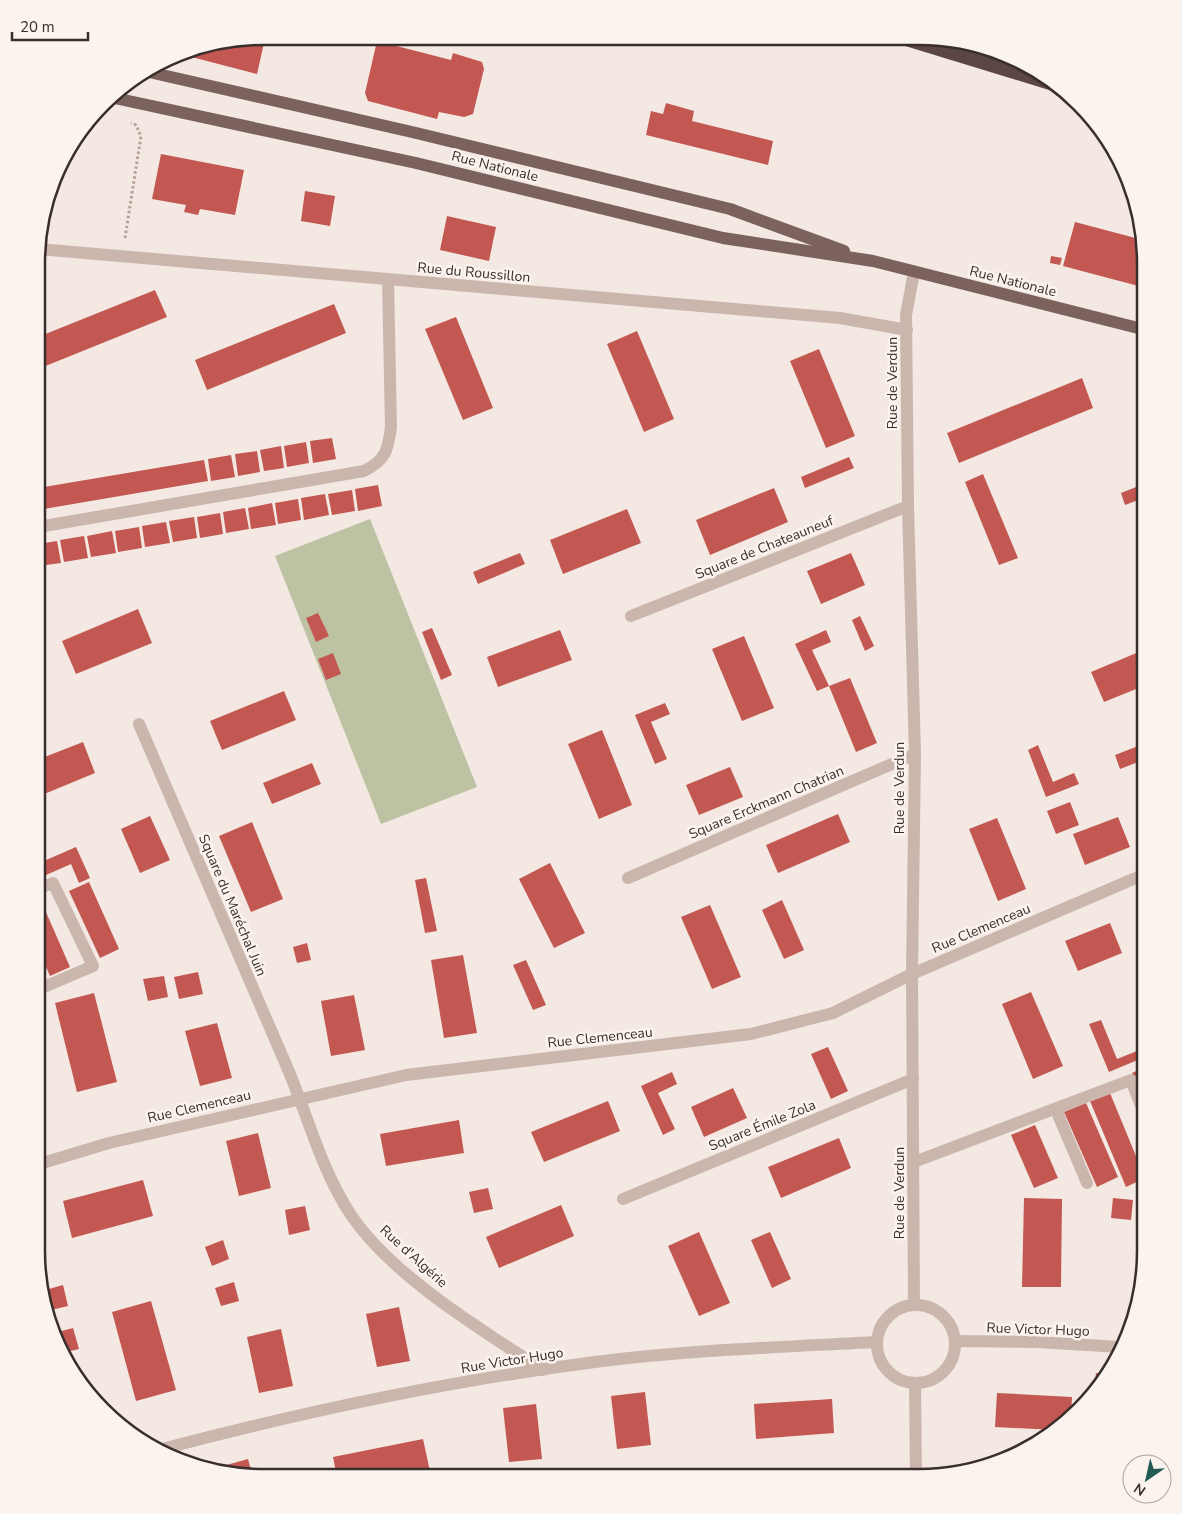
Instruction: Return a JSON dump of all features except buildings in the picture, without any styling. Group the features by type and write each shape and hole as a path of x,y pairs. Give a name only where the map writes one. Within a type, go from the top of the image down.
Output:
{"highway":[{"path":"928,45 1033,77"}],"main road":[{"name":"Rue Nationale","path":"155,73 412,132 730,209 873,261 1137,328"},
{"name":"Rue Nationale","path":"119,99 416,163 723,238 873,261"}],"street":[{"name":"Rue du Roussillon","path":"45,250 840,318 907,330"},
{"name":"Rue de Verdun","path":"914,272 906,315 908,506 915,754 912,974 914,1305"},
{"path":"45,526 364,471 378,464 388,449 391,427 388,279"},
{"name":"Square de Chateauneuf","path":"631,616 908,506"},
{"name":"Square du Maréchal Juin","path":"139,724 300,1098"},
{"name":"Square Erckmann Chatrian","path":"628,878 915,754"},
{"name":"Rue Clemenceau","path":"45,1162 109,1143 406,1075 751,1034 833,1013 912,974 1137,878"},
{"path":"45,886 53,883 93,966 45,987"},
{"name":"Square Émile Zola","path":"623,1199 913,1079"},
{"path":"914,1162 1056,1110 1131,1080 1137,1095"},
{"name":"Rue d'Algérie","path":"300,1098 328,1173 351,1216 381,1250 427,1290 467,1320 543,1370"},
{"path":"1056,1110 1087,1183"},
{"path":"914,1305 926,1306 937,1310 946,1319 956,1341 954,1354 949,1366 940,1375 928,1381 915,1383 900,1379 888,1370 881,1362 877,1342 884,1320 902,1307 914,1305"},
{"name":"Rue Victor Hugo","path":"956,1341 1036,1342 1114,1347"},
{"name":"Rue Victor Hugo","path":"169,1447 252,1425 365,1400 543,1370 699,1351 877,1342"},
{"path":"915,1383 916,1469"}],"path":[{"path":"123,256 142,136 136,125 126,120"}],"green space":[{"path":"370,519 477,787 381,824 275,556"}]}
